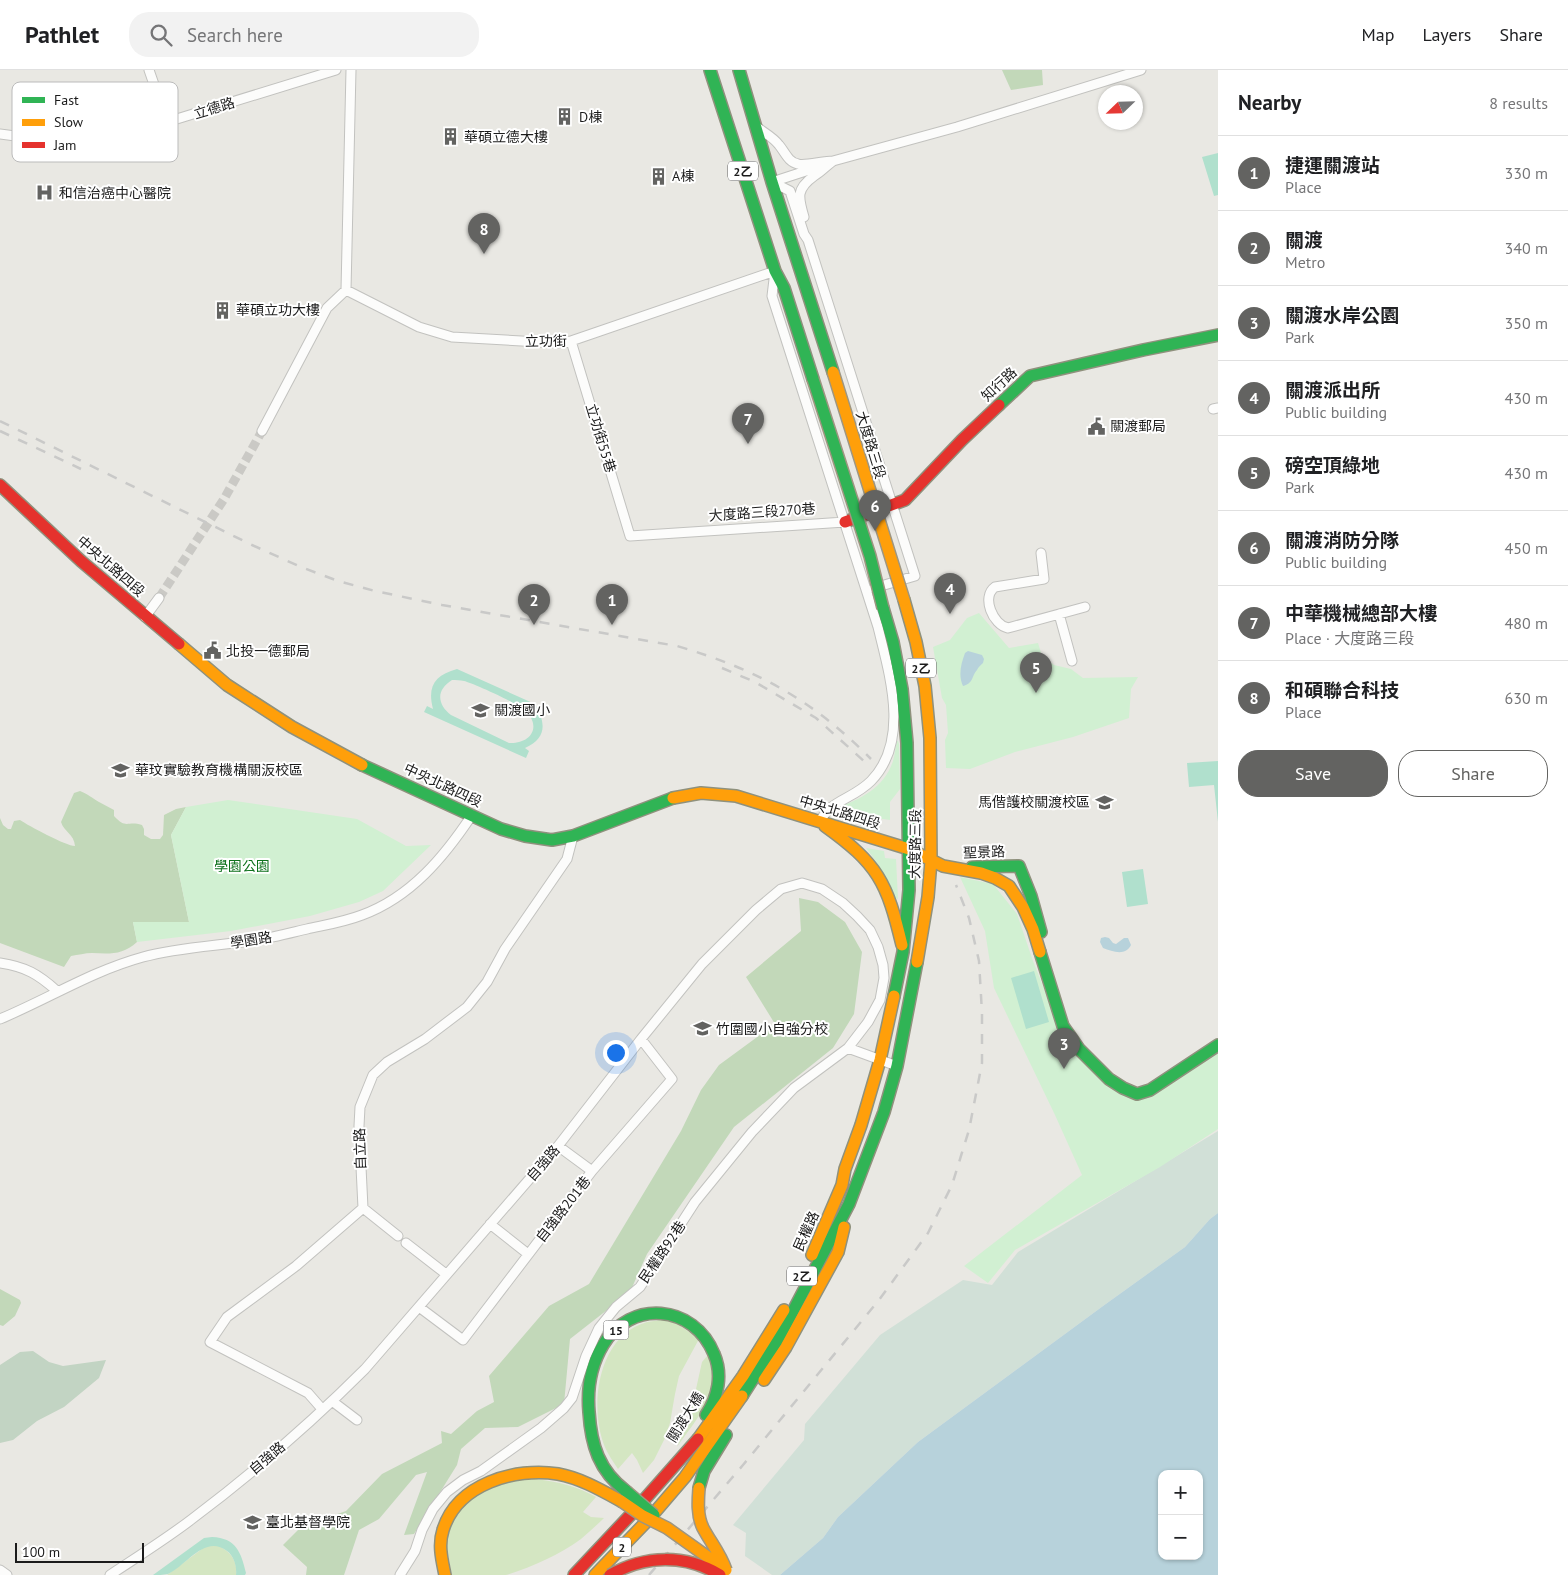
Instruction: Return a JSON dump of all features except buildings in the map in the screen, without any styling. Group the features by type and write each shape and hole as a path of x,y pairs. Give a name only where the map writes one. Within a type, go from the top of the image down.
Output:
{"main road":[{"name":"大度路三段","path":"710,70 776,272 784,288 870,556 893,642 902,690 907,743 909,890"},
{"name":"大度路三段","path":"739,70 772,182 916,642 925,686 930,758 931,861 928,897"},
{"name":"知行路","path":"893,505 905,500 969,434 1030,376 1218,335"},
{"name":"中央北路四段","path":"0,485 81,561 227,685 292,727 360,764 501,829 525,836 552,840 573,836 667,799 701,793 736,796 909,849 949,868"},
{"name":"大度路三段270巷","path":"845,522 893,505"},
{"path":"820,821 874,868 893,906 903,952"},
{"path":"949,868 1009,876 1019,866 1031,896 1040,928 1046,964"},
{"name":"聖景路","path":"949,868 1019,866"},
{"path":"982,873 1009,886 1014,892 1033,929 1046,964 1063,1026 1079,1049 1109,1079 1130,1093 1137,1094 1150,1090 1218,1045"},
{"name":"民權路","path":"594,1575 649,1519 685,1477 748,1379 820,1240 842,1185 845,1169 861,1125 880,1060 903,952 909,890"},
{"name":"民權路","path":"574,1575 586,1560 636,1509 701,1435 748,1379 779,1338 849,1204 884,1112 897,1066 928,897"},
{"path":"726,1573 720,1554 702,1526 698,1505 699,1488 704,1472 715,1452 786,1348 838,1252 849,1204"},
{"name":"關渡大橋","path":"624,1496 601,1464 590,1434 588,1400 592,1375 600,1350 614,1331 637,1316 664,1312 686,1320 703,1334 720,1370 717,1394 710,1411 686,1442 676,1462"},
{"name":"關渡大橋","path":"445,1575 440,1562 438,1544 444,1522 454,1507 475,1490 498,1478 523,1472 573,1477 624,1496 648,1509 667,1528 726,1573"},
{"path":"610,1575 632,1563 658,1558 688,1562 726,1573"},
{"path":"567,1575 586,1560"}],"street":[{"path":"149,70 153,82"},
{"name":"立德路","path":"178,118 336,70"},
{"path":"262,431 327,308 346,290 351,70"},
{"path":"757,127 779,144 793,163 800,165 820,161 833,161 957,127 1141,70"},
{"path":"808,240 809,232 800,198 801,188 806,181 833,161"},
{"path":"772,182 815,168 822,169"},
{"path":"772,182 790,191 804,234 808,240"},
{"name":"大度路三段","path":"808,240 915,576 867,590"},
{"name":"立功街","path":"346,290 419,326 452,337 557,343 571,341 776,272"},
{"name":"大度路三段","path":"776,272 772,296 878,627 889,671 894,707 889,754 883,766 860,792 829,809 820,821"},
{"name":"立功街55巷","path":"571,341 630,536"},
{"name":"大度路三段270巷","path":"630,536 845,522"},
{"path":"1040,553 1044,579 995,587 990,591 988,596 996,621 1008,628 1085,607"},
{"path":"145,617 159,598"},
{"path":"1059,614 1072,661"},
{"name":"學園路","path":"0,1019 57,991 120,965 156,954 257,940 362,916 401,895 420,880 445,854 472,815"},
{"name":"自立路","path":"363,1208 359,1126 360,1107 373,1075 387,1062 425,1040 467,1007 486,982 505,949 567,859 573,836"},
{"name":"自強路","path":"110,1575 191,1520 272,1454 365,1369 558,1146 702,964 756,910 781,889 802,883 822,889 858,916 870,930 878,947 884,978 880,1000 868,1022 848,1048"},
{"path":"0,963 36,973 57,991"},
{"name":"自強路201巷","path":"419,1307 463,1340 592,1171 672,1078 641,1039"},
{"path":"848,1048 897,1066"},
{"name":"民權路92巷","path":"400,1575 415,1551 422,1530 433,1509 447,1492 463,1480 481,1471 540,1428 564,1408 572,1398 586,1356 600,1328 616,1307 640,1287 695,1202 752,1132 794,1088 848,1048"},
{"path":"558,1146 592,1171"},
{"path":"322,1410 308,1393 210,1342 227,1317 296,1266 363,1208 398,1236"},
{"path":"490,1224 528,1254"},
{"path":"406,1242 446,1274"},
{"path":"332,1401 357,1420"},
{"path":"0,1570 7,1575"}],"green space":[{"path":"1002,70 1042,70 1043,85 1011,90"},
{"path":"1218,153 1218,195 1214,196 1202,157"},
{"path":"979,613 1009,648 1038,643 1042,656 1054,665 1071,669 1083,678 1138,677 1131,689 1129,718 1073,737 1015,752 970,769 946,768 945,740 948,733 946,705 942,698 933,647 950,640 967,618"},
{"path":"457,669 535,704 541,717 541,735 525,748 529,751 526,758 424,712 427,706 433,709 431,694 434,683 449,671","holes":["452,680 464,681 477,686 522,708 531,717 533,723 531,734 523,741 509,743 451,715 446,711 440,697 443,688"]},
{"path":"897,741 899,744 900,789 890,802 890,820 861,816 836,808 854,801 878,785 889,770 894,759"},
{"path":"1218,761 1218,822 1214,785 1189,787 1187,763"},
{"path":"80,791 114,810 114,816 122,823 142,825 144,835 151,839 160,839 163,835 164,815 176,809 186,807 171,835 189,922 133,922 137,942 132,946 116,953 89,953 71,956 64,967 0,943 0,818 3,825 8,829 11,829 14,821 20,820 39,831 75,846 73,839 61,822 74,793"},
{"name":"學園公園","path":"228,800 357,819 406,846 431,845 383,891 359,902 310,916 231,931 137,942 133,922 189,922 171,835 186,807"},
{"path":"866,848 884,851 885,858 896,859 898,899 895,898 875,860"},
{"path":"1143,869 1148,904 1127,907 1122,872"},
{"path":"960,877 993,884 1017,914 1033,961 1067,1046 1124,1092 1140,1097 1218,1045 1218,1129 1160,1167 1015,1250 988,1283 964,1266 1082,1175 994,988 985,931"},
{"path":"799,898 818,902 845,922 862,952 854,1014 833,1048 734,1127 647,1254 630,1292 570,1339 564,1404 518,1427 485,1428 461,1449 457,1465 414,1534 404,1535 427,1472 416,1475 379,1519 359,1530 344,1575 306,1575 307,1567 283,1545 308,1520 320,1520 346,1511 382,1474 442,1443 441,1431 451,1434 477,1411 494,1402 489,1376 549,1306 589,1284 681,1131 701,1090 719,1065 775,1024 746,977 801,931"},
{"path":"1034,971 1049,1022 1026,1029 1011,978"},
{"path":"0,1289 20,1300 21,1303 15,1316 3,1326 0,1325"},
{"path":"662,1320 675,1322 699,1339 679,1376 670,1423 654,1460 643,1473 632,1453 618,1469 605,1447 599,1423 597,1406 602,1370 618,1340 631,1329 647,1322"},
{"path":"33,1351 49,1362 63,1366 106,1360 99,1378 64,1407 37,1421 13,1440 0,1443 0,1365 20,1352"},
{"path":"708,1355 712,1369 710,1393 699,1415 677,1447 692,1407 702,1362"},
{"path":"536,1479 567,1485 596,1497 583,1512 591,1517 604,1518 573,1545 526,1568 506,1575 452,1575 446,1543 453,1515 472,1495 503,1481"},
{"path":"212,1537 232,1543 242,1559 245,1575 236,1575 232,1556 227,1551 211,1546 196,1553 168,1574 153,1575 204,1538"},
{"path":"215,1545 224,1549 232,1556 236,1565 236,1575 167,1575 206,1546"}],"shaded area":[{"path":"1218,1131 1218,1213 1210,1219 1185,1247 918,1442 838,1517 823,1538 780,1575 772,1575 745,1556 746,1533 733,1525 804,1440 805,1424 880,1335 963,1280 992,1285 1018,1252"}],"water":[{"path":"968,651 982,655 984,659 971,681 963,686 961,678 962,661 965,653"},
{"path":"1105,937 1116,944 1124,938 1128,938 1131,945 1123,952 1111,951 1103,948 1100,942 1101,938"},
{"path":"1218,1213 1218,1575 780,1575 823,1538 838,1517 918,1442 1185,1247 1210,1219"}],"tunnel":[{"path":"159,598 224,499 262,431"}],"railway":[{"path":"0,421 252,545 338,581 442,605 677,646 732,665 758,676 805,703 849,738 871,759"},
{"path":"0,431 81,469"},
{"path":"722,668 755,682 816,718 865,762"},
{"path":"649,1575 743,1465 879,1300 928,1233 952,1185 969,1130 982,1063 979,961 969,918 956,885"}],"traffic: fast":[{"path":"710,70 775,271 784,288 813,379"},
{"path":"739,70 772,182 833,372"},
{"path":"999,405 1030,376 1218,335"},
{"path":"813,379 870,556 883,608"},
{"path":"883,608 893,642 902,689 907,743 909,890 903,952 894,996"},
{"path":"362,765 501,829 525,836 552,840 573,836 673,798"},
{"path":"1019,866 1031,896 1041,932"},
{"path":"972,867 1019,866"},
{"path":"1040,952 1063,1026 1079,1049 1109,1079 1123,1088 1137,1094 1150,1090 1218,1045"},
{"path":"742,1396 779,1338 849,1204 884,1112 897,1066 917,962"},
{"path":"626,1491 609,1475 598,1456 594,1446 589,1412 589,1386 593,1369 603,1345 615,1330 629,1320 645,1314 661,1314 677,1317 692,1325 705,1337 717,1362 719,1378 714,1401 706,1415"},
{"path":"699,1488 704,1471 726,1435"},
{"path":"626,1491 654,1515"}],"traffic: slow":[{"path":"833,372 904,600"},
{"path":"904,600 916,642 925,686 930,738 931,861 928,897 917,962"},
{"path":"179,644 227,685 292,727 362,765"},
{"path":"673,798 701,793 736,796 909,849 943,866 981,873 995,878 1009,886 1023,907 1033,929 1040,952"},
{"path":"825,826 857,852 878,876 891,905 902,945"},
{"path":"812,1255 842,1185 845,1169 861,1125 880,1060 894,996"},
{"path":"764,1380 786,1347 838,1252 844,1227"},
{"path":"698,1439 743,1376 784,1310"},
{"path":"595,1575 649,1519 685,1477 742,1396"},
{"path":"445,1575 441,1541 443,1530 450,1514 474,1490 490,1482 524,1473 558,1474 582,1481 621,1501"},
{"path":"699,1488 698,1508 701,1523 726,1570"},
{"path":"621,1501 643,1516 667,1528 726,1570"}],"traffic: jam":[{"path":"845,522 905,500 962,440 999,405"},
{"path":"0,485 81,561 179,644"},
{"path":"574,1575 698,1439"},
{"path":"610,1575 623,1568 637,1564 665,1560 693,1563 720,1575"}],"place":[{"name":"D棟","path":"565,117"},
{"name":"華碩立德大樓","path":"450,137"},
{"name":"A棟","path":"658,176"},
{"name":"和信治癌中心醫院","path":"45,193"},
{"name":"和碩聯合科技","path":"484,254"},
{"name":"華碩立功大樓","path":"222,310"},
{"name":"關渡郵局","path":"1096,426"},
{"name":"中華機械總部大樓","path":"748,444"},
{"name":"關渡消防分隊","path":"875,531"},
{"name":"關渡派出所","path":"950,614"},
{"name":"關渡","path":"534,625"},
{"name":"捷運關渡站","path":"612,625"},
{"name":"北投一德郵局","path":"212,651"},
{"name":"磅空頂綠地","path":"1036,693"},
{"name":"關渡國小","path":"480,710"},
{"name":"華玟實驗教育機構關汳校區","path":"121,770"},
{"name":"馬偕護校關渡校區","path":"1104,802"},
{"name":"竹圍國小自強分校","path":"702,1029"},
{"name":"關渡水岸公園","path":"1064,1069"},
{"name":"臺北基督學院","path":"252,1522"}]}
